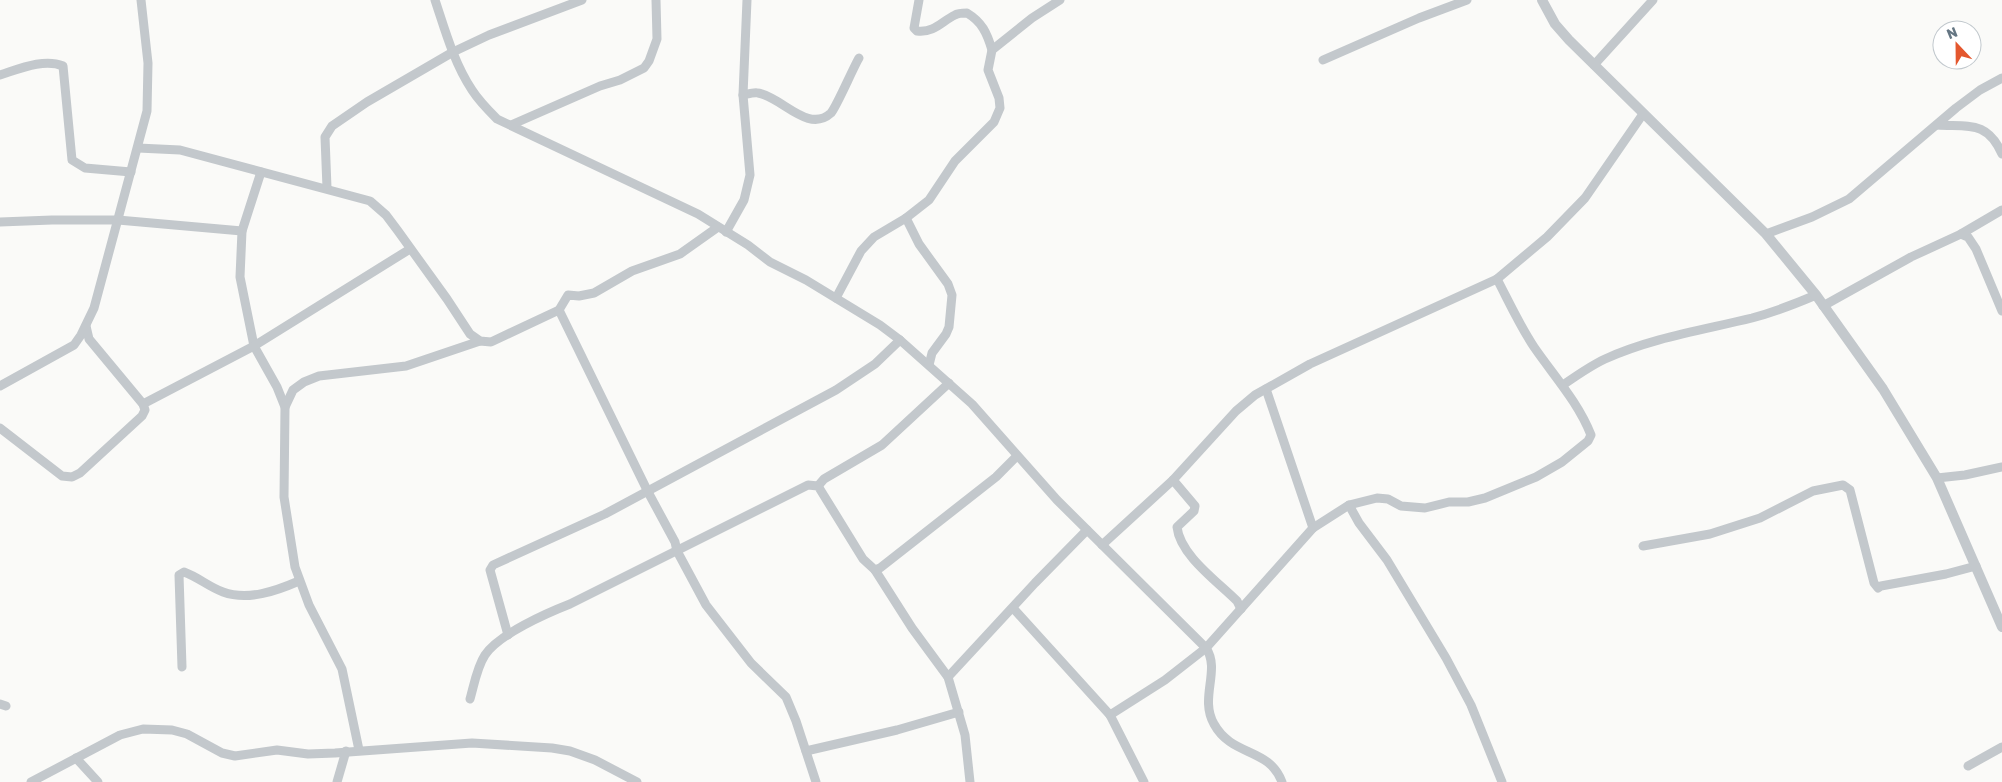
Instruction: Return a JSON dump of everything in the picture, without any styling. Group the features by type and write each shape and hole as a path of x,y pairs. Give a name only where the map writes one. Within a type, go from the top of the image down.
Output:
{"street":[{"path":"0,386 74,345 86,326 94,308 147,111 148,63 141,0"},
{"path":"435,0 453,52 471,89 497,119 680,204 748,245 770,262 806,280 880,325 949,383 983,415 1017,456 1087,530 1206,648 1212,658 1207,698 1212,722 1219,733 1231,744 1266,759 1272,764 1282,782"},
{"path":"327,188 325,137 332,126 367,102 453,52 490,35 582,0"},
{"path":"511,125 600,86 620,80 644,68 649,61 657,39 656,0"},
{"path":"726,232 744,200 750,175 743,95 747,0"},
{"path":"836,298 862,251 874,237 906,218 929,200 955,161 994,122 1000,108 999,98 988,70 992,50 984,27 967,13 955,14 944,24 924,32 917,31 914,28 918,0"},
{"path":"992,50 1032,18 1060,0"},
{"path":"1323,60 1419,18 1467,0"},
{"path":"1542,0 1555,24 1643,114 1766,234 1816,295 1883,389 1937,478 2002,627"},
{"path":"1594,65 1652,0"},
{"path":"743,95 758,92 777,100 809,119 818,120 832,112 859,58"},
{"path":"0,76 26,67 55,63 63,66 72,160 85,168 131,172"},
{"path":"1766,234 1812,217 1849,199 1980,90 2002,78"},
{"path":"1102,545 1173,480 1236,411 1266,389 1310,364 1497,279 1547,237 1585,198 1643,114"},
{"path":"1937,125 1980,127 1990,135 2002,154"},
{"path":"138,148 180,150 370,200 386,215 470,334 480,341"},
{"path":"261,172 242,230 240,277 254,346 277,387 285,407 284,497 299,580 309,605 342,670 360,750"},
{"path":"1823,306 1911,257 1961,234 2002,210"},
{"path":"906,218 919,244 948,284 952,295 949,327 932,353 929,365"},
{"path":"0,222 118,220 242,230"},
{"path":"285,407 294,390 304,382 319,376 406,366 480,341 491,342 558,310 568,295 579,296 594,293 632,271 680,254 718,227"},
{"path":"1961,234 1968,237 1976,249 2002,311"},
{"path":"143,404 254,346 410,249"},
{"path":"1110,714 1165,680 1206,648 1313,528 1349,505 1377,498 1388,499 1401,506 1425,508 1449,502 1468,502 1485,498 1536,477 1562,462 1588,440 1591,435 1581,413 1534,346 1497,279"},
{"path":"1562,385 1604,360 1619,354 1689,332 1753,318 1816,295"},
{"path":"558,310 677,551 706,605 751,663 786,697 816,782"},
{"path":"0,428 62,476 72,476 80,473 142,416 145,410 143,404 89,339 86,326"},
{"path":"508,635 490,570 493,565 605,514 836,390 875,364 900,340"},
{"path":"470,699 485,654 508,635 544,615 570,604 808,486 818,486 824,480 882,445 949,383"},
{"path":"1266,389 1313,528"},
{"path":"875,570 996,477 1017,456"},
{"path":"1937,478 1965,475 2002,467"},
{"path":"1173,480 1195,506 1194,511 1177,527 1187,551 1193,560 1237,601 1241,609"},
{"path":"1644,546 1710,534 1760,518 1812,491 1843,485 1850,490 1874,583 1878,588 1976,566"},
{"path":"818,486 863,559 875,570 912,628 948,677 965,735 970,782"},
{"path":"1349,505 1359,523 1387,560 1446,658 1471,705 1502,782"},
{"path":"948,677 1034,583 1087,530"},
{"path":"182,667 179,575 184,572 223,592 241,594 265,594 299,580"},
{"path":"1013,608 1110,714 1144,782"},
{"path":"806,751 897,730 959,712"},
{"path":"31,782 120,735 143,729 172,730 188,734 222,753 235,756 277,750 308,754 472,743 559,748 595,760 637,782"},
{"path":"1968,766 2002,747"},
{"path":"337,782 346,751"},
{"path":"76,758 98,782"}]}
